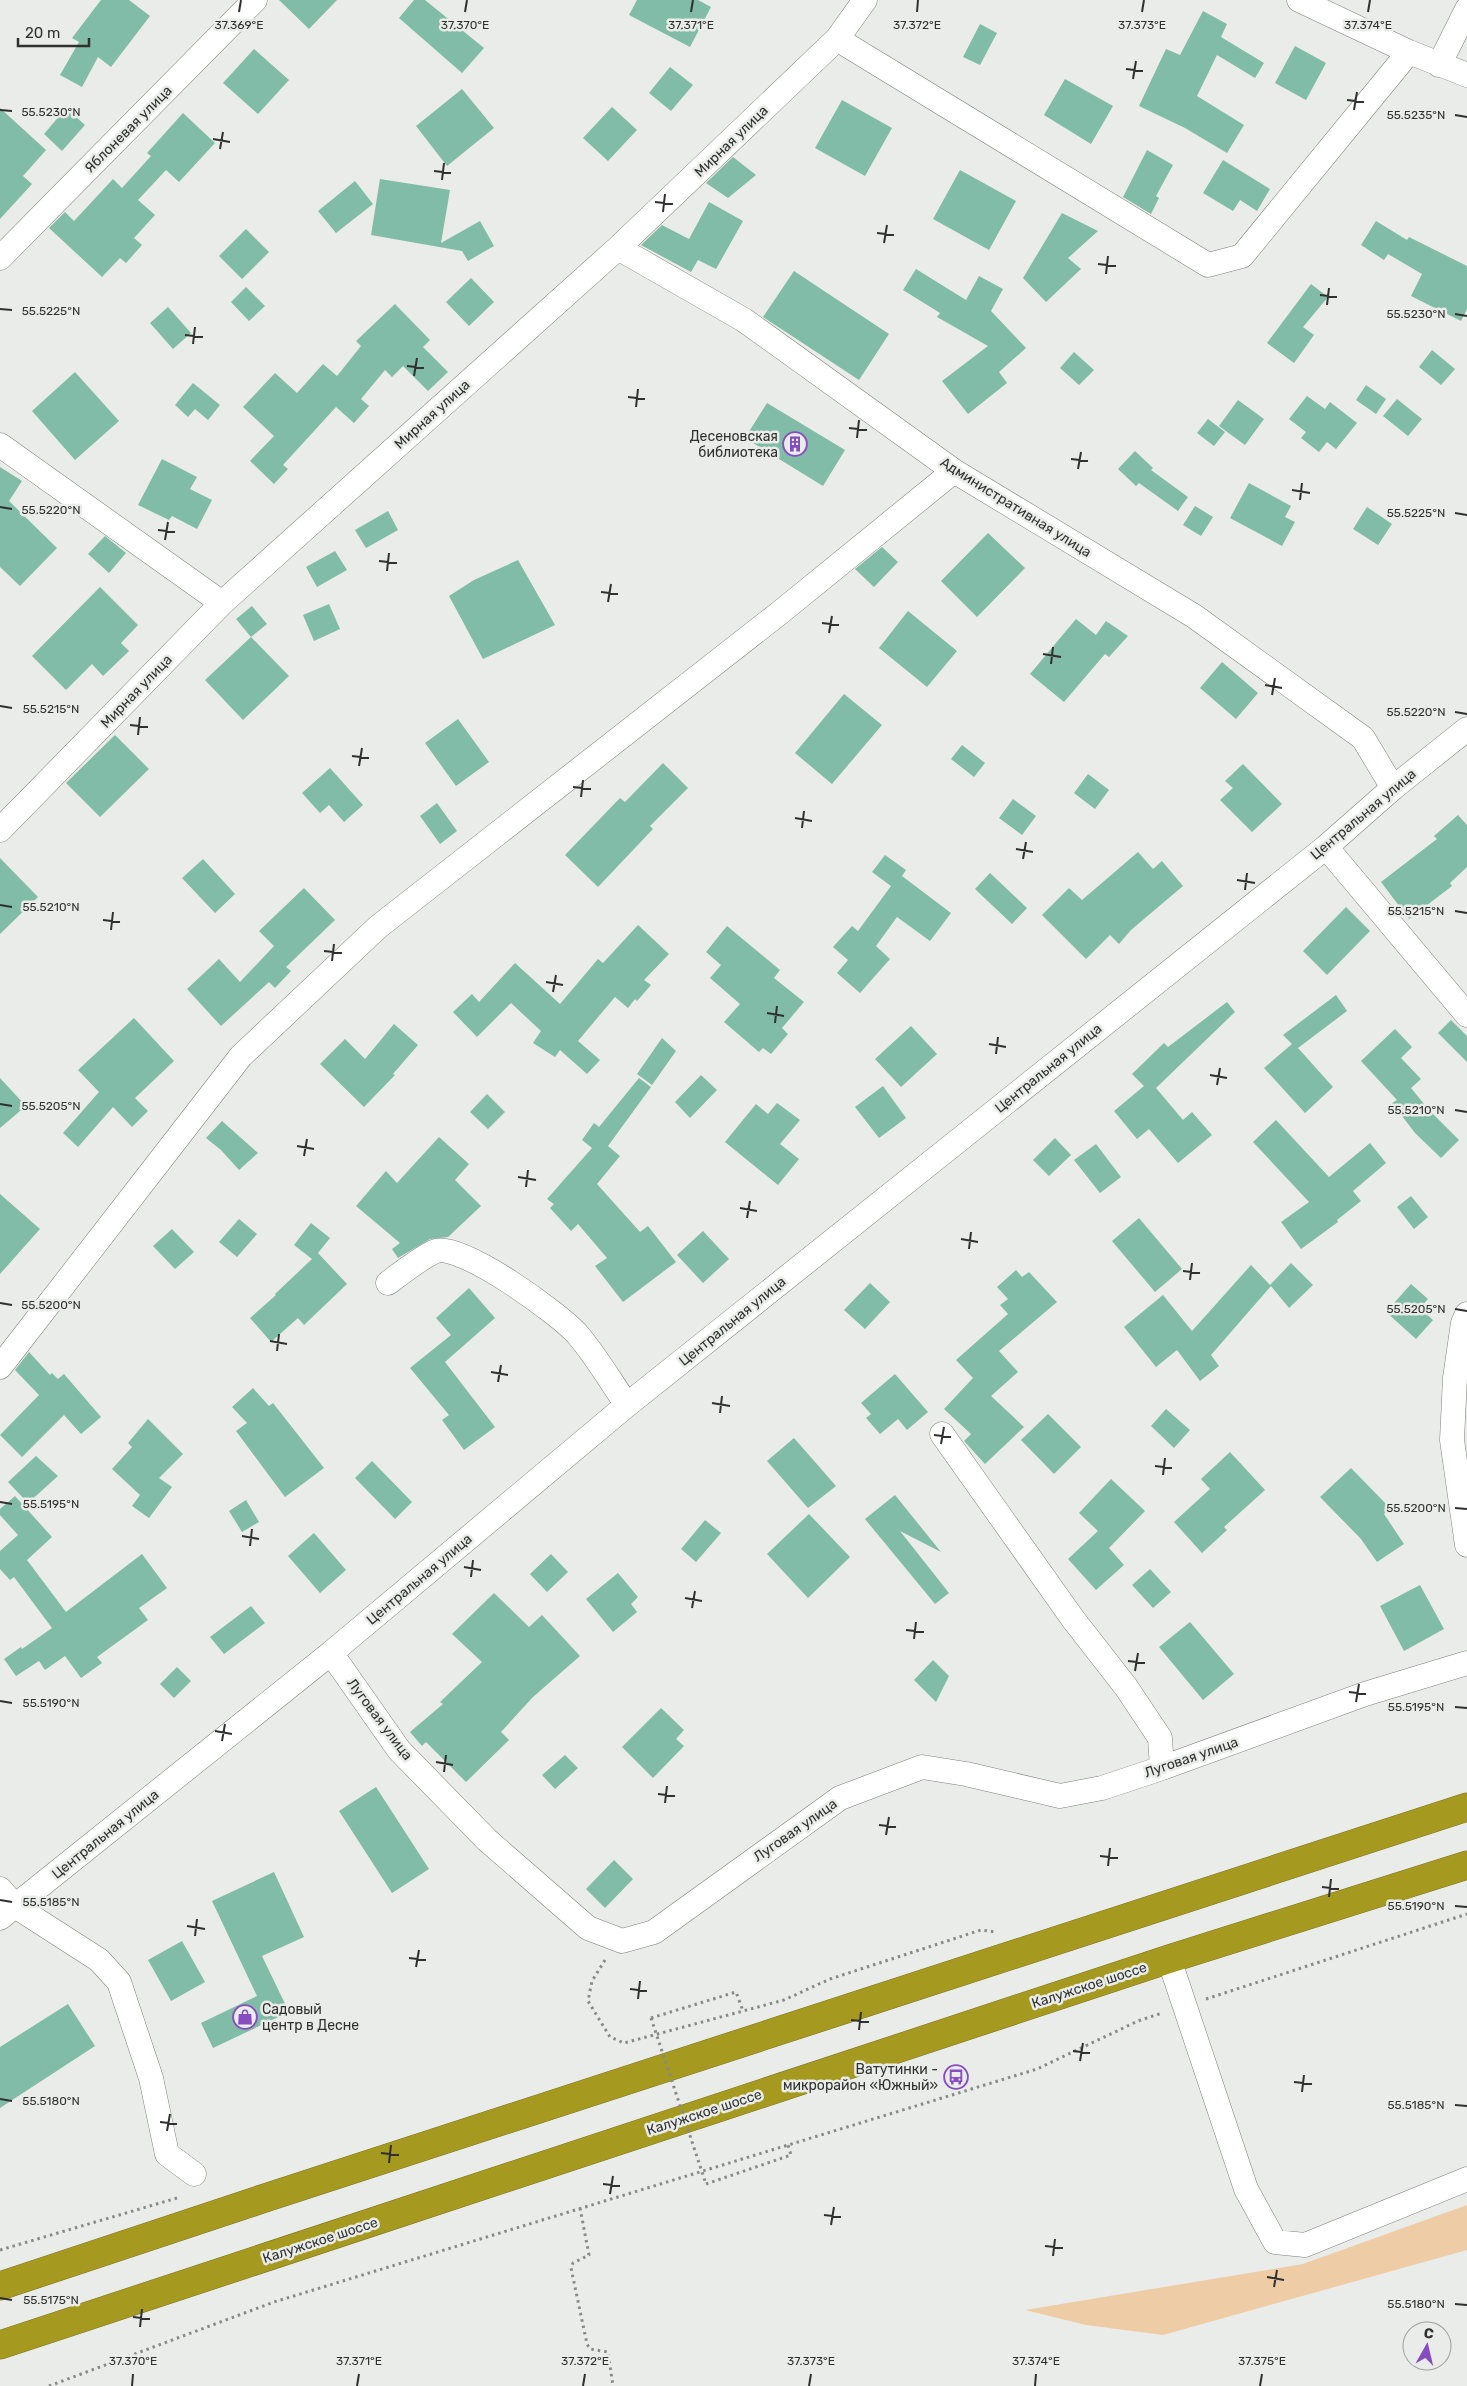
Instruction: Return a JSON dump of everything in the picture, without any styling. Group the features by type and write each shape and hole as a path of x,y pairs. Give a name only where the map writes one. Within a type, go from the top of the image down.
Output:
{"highway":[{"path":"0,2286 1467,1807"},
{"name":"Калужское шоссе","path":"0,2345 1169,1959 1467,1865"}],"street":[{"name":"Яблоневая улица","path":"0,258 256,0"},
{"name":"Мирная улица","path":"0,830 222,603 618,248 838,40 865,0"},
{"path":"1300,0 1409,52 1439,65 1467,74"},
{"path":"1439,65 1467,9"},
{"path":"838,40 1208,265 1242,256 1409,52"},
{"name":"Административная улица","path":"618,248 744,320 954,471 1194,616 1363,738 1393,788"},
{"path":"0,445 222,603"},
{"path":"0,1367 241,1056 356,947 378,927 782,611 954,471"},
{"name":"Центральная улица","path":"5,1905 331,1653 627,1404 1326,847 1393,788 1467,729"},
{"path":"1326,847 1467,1015"},
{"path":"388,1282 436,1251 450,1251 488,1270 528,1292 578,1334 627,1404"},
{"path":"1467,1314 1463,1323 1455,1378 1452,1440 1467,1545"},
{"path":"942,1434 1073,1619 1126,1687 1160,1738 1162,1768"},
{"name":"Луговая улица","path":"331,1653 399,1750 487,1840 588,1928 622,1941 654,1932 840,1798 922,1767 966,1774 1060,1796 1102,1788 1365,1694 1467,1664"},
{"path":"5,1905 99,1960 119,1982 150,2078 159,2126 167,2154 194,2174"},
{"path":"1169,1959 1183,2006 1246,2189 1275,2242 1304,2245 1467,2180"}],"path":[{"path":"49,2386 274,2302 1037,2069 1138,2021 1467,1914"},
{"path":"622,1941 602,1964 592,1981 588,2002 610,2037 624,2043 784,2000 830,1978 981,1930 1002,1933"},
{"path":"743,2011 736,1992 651,2018 706,2184 791,2155 788,2145"},
{"path":"580,2208 589,2254 574,2263 572,2268 587,2344 590,2349 608,2352 613,2386"}],"shaded area":[{"path":"1467,2205 1467,2250 1163,2335 1086,2325 1025,2310 1303,2264"}],"building":[{"path":"101,0 129,0 150,16 111,67 98,57 82,87 60,75 79,42 72,38"},
{"path":"279,0 337,0 309,29"},
{"path":"414,0 425,0 484,48 462,73 399,18"},
{"path":"637,0 698,0 711,7 690,47 629,15"},
{"path":"1203,11 1227,24 1221,37 1264,63 1255,78 1217,55 1197,96 1244,125 1227,153 1185,128 1139,106 1166,49 1180,55"},
{"path":"980,24 997,33 980,65 963,57"},
{"path":"1295,46 1326,63 1306,100 1275,83"},
{"path":"254,49 289,80 258,114 223,83"},
{"path":"670,67 693,85 671,111 649,93"},
{"path":"1065,79 1113,106 1091,144 1044,115"},
{"path":"462,89 494,128 447,166 416,126"},
{"path":"842,100 892,128 865,176 815,148"},
{"path":"612,107 637,130 608,161 583,138"},
{"path":"0,108 46,150 23,176 32,184 0,219"},
{"path":"66,108 85,125 62,151 44,134"},
{"path":"183,113 215,143 179,182 166,170 138,200 155,215 134,238 142,245 126,263 120,258 102,277 49,228 65,212 74,221 113,179 122,188 151,156 147,153"},
{"path":"1147,150 1173,165 1156,196 1159,198 1151,214 1123,197"},
{"path":"733,157 756,175 728,198 706,183"},
{"path":"1223,160 1270,189 1257,211 1240,200 1233,211 1203,193"},
{"path":"960,170 1016,201 989,250 933,219"},
{"path":"380,179 450,190 441,243 480,221 494,246 468,261 462,251 371,235"},
{"path":"355,181 373,204 336,233 318,211"},
{"path":"709,202 743,221 716,269 698,260 691,272 641,245 662,225 689,239"},
{"path":"1062,213 1098,231 1068,258 1081,269 1046,302 1023,278"},
{"path":"1376,221 1407,240 1409,237 1467,266 1467,309 1461,321 1411,296 1422,274 1388,254 1384,260 1361,245"},
{"path":"246,229 269,252 242,279 219,256"},
{"path":"916,269 966,300 979,276 1003,289 991,311 1026,348 999,372 1007,383 968,414 942,381 988,346 937,317 940,313 903,290"},
{"path":"794,271 889,334 859,380 763,317"},
{"path":"471,278 494,302 469,326 446,302"},
{"path":"1311,284 1328,297 1303,327 1314,335 1294,363 1267,343"},
{"path":"246,287 265,306 249,321 231,302"},
{"path":"395,304 430,340 423,347 448,372 428,391 403,366 392,377 385,370 361,399 369,406 354,423 336,407 283,465 288,469 274,484 250,461 274,436 243,407 275,373 297,393 323,364 337,376 361,346 356,341"},
{"path":"168,307 191,333 173,349 150,323"},
{"path":"1432,350 1455,369 1441,385 1419,367"},
{"path":"1074,352 1094,370 1079,385 1060,368"},
{"path":"75,372 119,421 75,460 32,411"},
{"path":"193,383 220,405 208,420 195,409 188,417 175,405"},
{"path":"1366,385 1386,399 1376,414 1356,400"},
{"path":"1307,396 1325,409 1330,402 1357,423 1336,449 1327,442 1319,452 1301,438 1306,432 1289,419"},
{"path":"1397,399 1422,419 1408,436 1383,416"},
{"path":"1238,400 1264,419 1245,445 1219,426"},
{"name":"Десеновская библиотека","path":"767,403 845,450 823,486 745,438"},
{"path":"1208,419 1225,432 1214,446 1197,433"},
{"path":"1135,451 1153,468 1151,470 1188,497 1178,511 1139,483 1136,486 1118,469"},
{"path":"162,459 197,477 190,489 212,500 197,529 172,516 169,520 138,505"},
{"path":"0,467 22,481 9,501 57,548 20,586 0,567"},
{"path":"1249,483 1291,506 1285,517 1295,522 1282,546 1230,518"},
{"path":"1195,506 1213,517 1201,536 1183,525"},
{"path":"1367,507 1392,524 1378,545 1353,529"},
{"path":"388,511 398,530 366,548 355,530"},
{"path":"988,533 1025,568 977,617 941,581"},
{"path":"105,536 126,553 109,573 88,554"},
{"path":"882,547 898,562 874,587 855,569"},
{"path":"335,551 347,570 317,587 306,567"},
{"path":"518,560 555,625 483,659 449,596 474,580"},
{"path":"100,587 138,625 121,643 129,651 103,676 92,664 66,690 32,656"},
{"path":"329,604 340,629 314,641 303,615"},
{"path":"252,606 267,624 251,637 236,619"},
{"path":"908,611 957,651 927,687 879,648"},
{"path":"1076,619 1096,635 1106,621 1128,636 1109,657 1105,654 1064,702 1030,674"},
{"path":"251,637 289,676 243,720 205,680"},
{"path":"1222,662 1258,693 1236,719 1200,688"},
{"path":"844,694 882,725 832,784 795,753"},
{"path":"458,719 489,762 456,786 425,743"},
{"path":"115,735 149,769 100,817 66,783"},
{"path":"962,745 985,763 974,777 951,759"},
{"path":"663,763 688,788 650,826 653,829 598,887 565,855 620,798 625,802"},
{"path":"1243,764 1282,804 1252,832 1220,800 1233,788 1225,781"},
{"path":"330,768 363,805 344,822 329,805 320,813 302,793"},
{"path":"1088,774 1109,790 1095,809 1074,793"},
{"path":"1013,799 1036,816 1022,835 999,818"},
{"path":"437,803 457,831 440,844 420,816"},
{"path":"1458,815 1467,825 1467,867 1450,883 1452,886 1409,919 1381,882 1437,839 1434,836"},
{"path":"1138,852 1153,869 1162,861 1183,886 1131,930 1119,944 1110,935 1086,959 1042,915 1069,888 1082,900"},
{"path":"885,855 906,870 902,876 951,913 930,941 897,917 876,946 890,959 860,993 837,973 848,960 833,947 852,926 858,931 891,886 872,872"},
{"path":"0,858 38,897 0,934"},
{"path":"203,859 235,894 215,913 182,878"},
{"path":"990,873 1027,908 1012,924 975,889"},
{"path":"304,888 335,920 286,967 291,971 275,988 269,982 221,1026 187,989 219,959 240,982 274,946 259,931"},
{"path":"1346,907 1370,931 1327,975 1303,951"},
{"path":"638,925 669,954 644,980 651,985 637,1001 635,999 628,1008 615,997 578,1041 600,1060 587,1074 560,1050 555,1057 533,1043 541,1031 511,1003 477,1037 453,1012 472,994 479,1002 515,963 560,1004 598,959 603,963"},
{"path":"727,926 780,970 774,978 804,1002 782,1028 788,1034 771,1054 763,1048 759,1052 724,1022 740,1004 710,978 721,965 706,952"},
{"path":"1336,995 1347,1011 1298,1048 1333,1087 1305,1113 1264,1068 1292,1044 1283,1035"},
{"path":"1227,1002 1235,1012 1156,1088 1183,1120 1192,1112 1212,1135 1178,1163 1149,1129 1137,1139 1114,1111 1144,1086 1132,1074 1164,1043 1168,1047"},
{"path":"134,1018 174,1061 135,1098 148,1111 132,1127 113,1107 78,1147 63,1133 99,1092 78,1070"},
{"path":"1451,1020 1467,1036 1467,1062 1438,1033"},
{"path":"394,1024 418,1045 393,1074 395,1075 364,1107 320,1064 345,1039 365,1059"},
{"path":"911,1026 937,1054 901,1087 875,1059"},
{"path":"1395,1029 1412,1047 1401,1058 1421,1079 1411,1088 1429,1110 1459,1140 1441,1158 1415,1133 1392,1103 1397,1100 1361,1061"},
{"path":"662,1038 676,1051 652,1085 637,1074"},
{"path":"701,1075 717,1090 690,1118 675,1102"},
{"path":"0,1078 26,1106 0,1128"},
{"path":"639,1078 651,1087 608,1146 620,1156 597,1184 640,1232 648,1226 676,1262 623,1302 595,1266 607,1258 578,1224 571,1231 550,1208 554,1204 547,1199 592,1148 582,1140 594,1123 599,1127"},
{"path":"883,1086 906,1118 879,1138 855,1107"},
{"path":"487,1094 505,1112 488,1129 470,1112"},
{"path":"777,1103 800,1120 780,1144 799,1159 778,1185 725,1142 756,1104 768,1114"},
{"path":"1276,1120 1329,1177 1370,1143 1386,1163 1353,1191 1361,1201 1337,1220 1338,1222 1301,1249 1281,1222 1309,1202 1253,1142"},
{"path":"222,1121 258,1153 239,1170 221,1150 206,1138"},
{"path":"439,1137 469,1164 455,1180 481,1206 448,1237 430,1239 398,1258 392,1249 400,1243 356,1206 386,1171 397,1183"},
{"path":"1055,1138 1071,1155 1049,1176 1033,1160"},
{"path":"1096,1144 1121,1177 1100,1193 1074,1160"},
{"path":"0,1194 40,1229 0,1274"},
{"path":"1411,1196 1428,1217 1414,1229 1397,1207"},
{"path":"1139,1218 1182,1269 1155,1292 1112,1241"},
{"path":"239,1219 257,1234 237,1257 219,1242"},
{"path":"311,1223 330,1238 318,1253 347,1284 304,1325 298,1318 271,1342 250,1318 312,1259 294,1245"},
{"path":"172,1229 194,1252 175,1269 153,1246"},
{"path":"703,1231 729,1259 703,1283 677,1255"},
{"path":"1291,1263 1313,1285 1289,1308 1271,1286 1211,1355 1219,1366 1200,1381 1177,1350 1156,1367 1124,1327 1163,1295 1192,1331 1251,1265 1270,1285"},
{"path":"1016,1270 1022,1277 1029,1272 1057,1302 999,1351 1018,1372 991,1396 1024,1427 985,1464 964,1441 971,1434 944,1409 973,1378 956,1360 1008,1314 1000,1305 1008,1299 997,1287"},
{"path":"870,1283 890,1302 865,1329 844,1310"},
{"path":"1411,1284 1428,1299 1420,1308 1433,1320 1416,1339 1386,1312"},
{"path":"469,1288 495,1318 445,1362 495,1427 464,1450 442,1420 449,1415 410,1368 451,1335 436,1318"},
{"path":"29,1352 50,1375 52,1373 58,1379 64,1374 101,1417 81,1434 64,1415 22,1457 0,1435 39,1395 15,1370"},
{"path":"895,1374 928,1412 907,1430 898,1419 880,1434 866,1418 871,1414 861,1403"},
{"path":"253,1388 269,1406 273,1403 324,1468 285,1497 236,1431 247,1423 232,1407"},
{"path":"1166,1409 1190,1430 1174,1448 1151,1426"},
{"path":"1048,1414 1081,1447 1054,1474 1021,1440"},
{"path":"148,1419 183,1454 159,1478 172,1487 149,1518 132,1506 140,1495 112,1469 132,1447 128,1443"},
{"path":"794,1438 836,1486 808,1508 767,1461"},
{"path":"1230,1452 1265,1490 1224,1527 1227,1530 1202,1553 1174,1522 1210,1489 1201,1479"},
{"path":"36,1456 58,1476 28,1503 8,1482"},
{"path":"372,1461 412,1502 395,1519 355,1478"},
{"path":"1351,1468 1390,1508 1384,1514 1404,1544 1377,1562 1361,1539 1320,1497"},
{"path":"1111,1479 1145,1511 1109,1548 1124,1565 1096,1590 1068,1559 1098,1531 1079,1513"},
{"path":"895,1495 941,1552 900,1531 949,1593 935,1604 865,1519"},
{"path":"15,1496 52,1537 27,1560 66,1612 142,1554 167,1588 139,1608 148,1620 97,1657 102,1663 81,1678 65,1656 45,1670 39,1661 16,1676 4,1659 52,1628 14,1577 10,1580 0,1569 0,1551 18,1535 0,1515 0,1509"},
{"path":"246,1500 259,1522 242,1532 229,1511"},
{"path":"809,1514 850,1557 808,1598 767,1554"},
{"path":"705,1520 721,1533 696,1562 681,1549"},
{"path":"314,1533 346,1570 320,1593 288,1556"},
{"path":"551,1554 568,1572 547,1592 530,1574"},
{"path":"1150,1569 1171,1592 1153,1608 1132,1585"},
{"path":"618,1573 638,1597 631,1604 637,1612 613,1632 586,1599"},
{"path":"1420,1585 1444,1629 1404,1651 1380,1606"},
{"path":"494,1593 529,1627 542,1615 580,1656 533,1697 501,1732 509,1740 466,1782 426,1742 422,1746 410,1732 443,1704 440,1702 482,1662 452,1634"},
{"path":"251,1606 265,1623 224,1654 210,1637"},
{"path":"1190,1622 1234,1674 1203,1700 1159,1647"},
{"path":"933,1660 949,1676 936,1702 914,1680"},
{"path":"177,1667 191,1681 174,1698 160,1684"},
{"path":"661,1708 684,1730 676,1739 684,1746 653,1778 622,1747"},
{"path":"565,1755 578,1768 555,1789 542,1775"},
{"path":"376,1787 429,1869 392,1893 339,1811"},
{"path":"614,1860 633,1879 605,1908 586,1889"},
{"path":"274,1872 304,1937 262,1956 289,2012 213,2048 201,2023 257,1996 212,1901"},
{"path":"182,1941 205,1982 171,2001 148,1960"},
{"path":"68,2004 95,2046 0,2108 0,2047"}],"place":[{"name":"Десеновская библиотека","path":"795,444"},
{"name":"Садовый центр в Десне","path":"245,2017"},
{"name":"Ватутинки - микрорайон «Южный»","path":"956,2077"}]}
